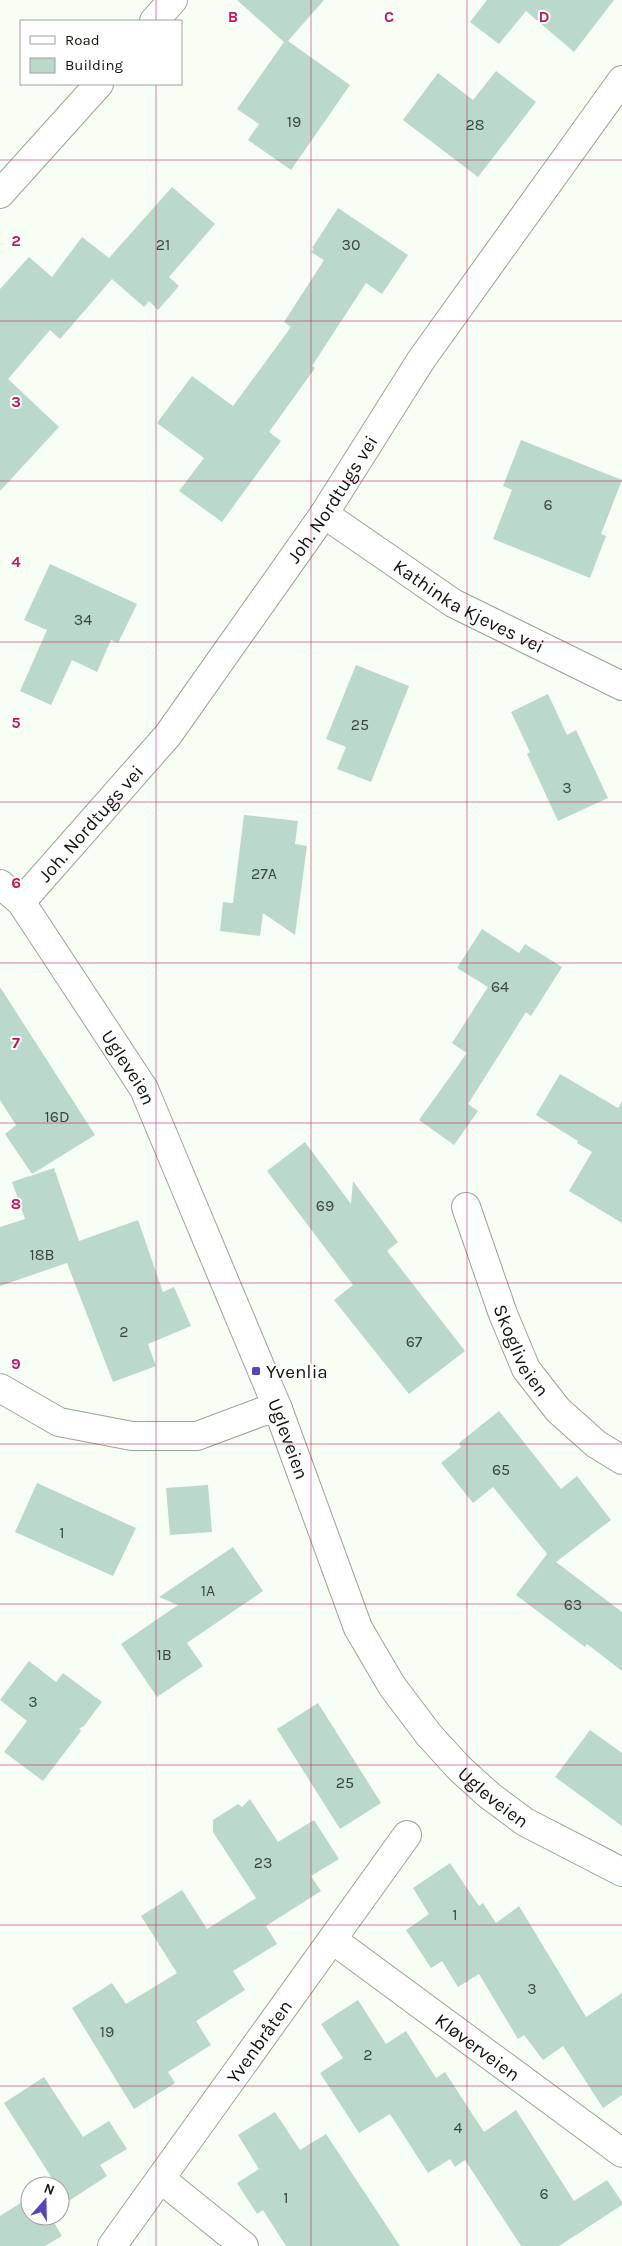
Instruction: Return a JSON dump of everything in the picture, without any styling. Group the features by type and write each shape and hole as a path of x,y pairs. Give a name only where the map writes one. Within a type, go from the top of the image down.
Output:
{"street":[{"path":"155,20 173,0"},
{"name":"Joh. Nordtugs vei","path":"22,902 168,735 324,514 421,360 622,80"},
{"path":"0,194 97,85"},
{"name":"Kathinka Kjeves vei","path":"324,514 453,603 622,686"},
{"name":"Ugleveien","path":"0,884 22,902 144,1089 278,1409 358,1628 392,1686 458,1768 490,1796 525,1822 622,1872"},
{"name":"Skogliveien","path":"466,1207 503,1314 526,1369 558,1410 596,1444 622,1460"},
{"path":"2,1394 59,1422 132,1436 197,1436 261,1412 278,1409"},
{"name":"Yvenbråten","path":"112,2246 407,1835"},
{"name":"Kløverveien","path":"333,1940 622,2153"},
{"path":"161,2179 244,2246"}],"building":[{"path":"237,0 324,0 288,41 350,85 291,170 248,140 259,124 237,109 284,42"},
{"path":"487,0 614,0 574,52 526,11 499,44 470,22"},
{"path":"496,71 536,102 478,177 403,120 438,73 473,100"},
{"path":"172,187 215,224 169,277 179,286 158,310 149,301 144,307 112,279 60,339 50,330 8,379 59,427 0,491 0,289 29,257 52,277 82,237 109,258"},
{"path":"338,208 408,255 382,294 366,283 312,366 315,368 269,432 281,441 222,522 179,491 204,458 157,423 192,376 233,406 291,327 284,322 324,260 311,252 314,249 312,248"},
{"path":"521,440 622,480 601,534 606,536 590,578 493,539 512,490 503,486"},
{"path":"50,564 137,604 118,643 111,640 97,672 72,660 51,705 20,691 47,630 24,620"},
{"path":"356,665 409,686 371,782 337,769 346,747 326,739"},
{"path":"548,694 567,735 576,730 608,798 558,821 527,754 530,752 511,712"},
{"path":"244,815 298,821 295,844 307,846 295,935 263,913 260,936 220,931 223,902 233,903"},
{"path":"482,929 519,953 525,944 562,967 531,1016 526,1012 468,1104 478,1111 454,1145 419,1120 467,1053 452,1043 488,987 457,968"},
{"path":"0,987 95,1135 32,1174 5,1134 16,1125 0,1100"},
{"path":"560,1074 618,1108 622,1101 622,1223 569,1191 592,1152 536,1115"},
{"path":"305,1142 351,1204 353,1181 398,1242 387,1251 465,1351 409,1394 334,1300 353,1285 267,1171"},
{"path":"54,1168 79,1241 138,1220 163,1292 174,1287 191,1326 148,1344 156,1366 113,1382 67,1263 0,1286 0,1227 25,1219 12,1182"},
{"path":"499,1411 561,1489 577,1476 611,1520 556,1562 622,1612 622,1671 587,1644 585,1647 516,1595 548,1555 493,1487 473,1503 441,1463 461,1447 459,1443"},
{"path":"37,1483 136,1528 113,1576 15,1532"},
{"path":"208,1485 212,1532 170,1535 166,1488"},
{"path":"233,1547 263,1591 187,1643 203,1666 157,1697 121,1644 178,1605 159,1597"},
{"path":"29,1661 56,1682 63,1673 102,1702 84,1726 79,1729 81,1731 43,1781 4,1752 27,1721 0,1700"},
{"path":"318,1703 381,1803 340,1829 277,1729"},
{"path":"590,1730 622,1753 622,1826 555,1777"},
{"path":"250,1799 278,1842 314,1820 339,1859 311,1876 321,1891 266,1926 277,1944 233,1971 245,1990 196,2021 211,2045 168,2072 175,2083 134,2109 72,2008 112,1983 126,2004 177,1973 141,1916 182,1890 207,1929 256,1898 213,1832 213,1820 238,1804 242,1807"},
{"path":"450,1863 479,1906 483,1903 496,1923 519,1906 586,2017 622,1993 622,2095 603,2108 563,2046 543,2060 524,2035 518,2039 479,1974 458,1987 442,1961 431,1968 406,1930 429,1914 413,1888"},
{"path":"358,2000 386,2044 406,2031 436,2078 445,2072 484,2132 516,2110 574,2201 607,2180 622,2202 622,2205 559,2246 521,2246 465,2160 455,2167 450,2159 428,2173 390,2114 359,2133 320,2073 343,2058 321,2024"},
{"path":"44,2077 83,2137 109,2121 127,2149 100,2165 107,2176 70,2200 70,2176 51,2176 4,2103"},
{"path":"275,2112 300,2150 326,2134 400,2246 286,2246 263,2210 257,2214 237,2183 259,2169 238,2135"},
{"path":"20,2203 20,2226 56,2226 62,2236 45,2246 0,2246 0,2216"}],"place":[{"name":"Yvenlia","path":"256,1371"}]}
